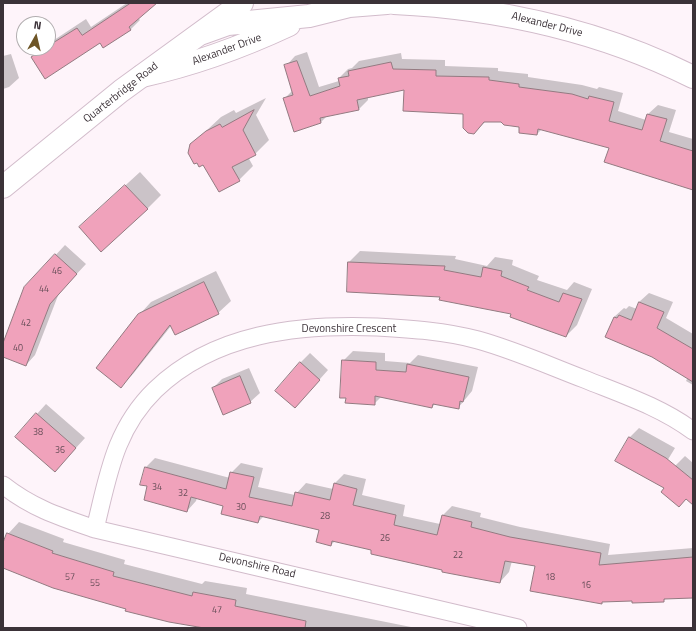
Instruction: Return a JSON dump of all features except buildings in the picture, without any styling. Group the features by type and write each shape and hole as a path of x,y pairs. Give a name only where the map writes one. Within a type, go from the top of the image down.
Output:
{"main road":[{"name":"Quarterbridge Road","path":"3,187 142,76 242,3"},
{"name":"Alexander Drive","path":"199,34 228,24 309,16 349,6 387,3"},
{"name":"Alexander Drive","path":"394,3 439,5 490,11 558,27 621,45 659,60 693,77"},
{"name":"Alexander Drive","path":"142,76 177,68 268,35 309,16"}],"street":[{"name":"Devonshire Crescent","path":"95,529 115,449 133,417 154,390 200,357 233,343 271,333 311,326 354,326 428,330 478,340 536,360 619,393 677,419 693,431"},
{"name":"Devonshire Road","path":"3,485 39,509 95,529 518,628"}]}
